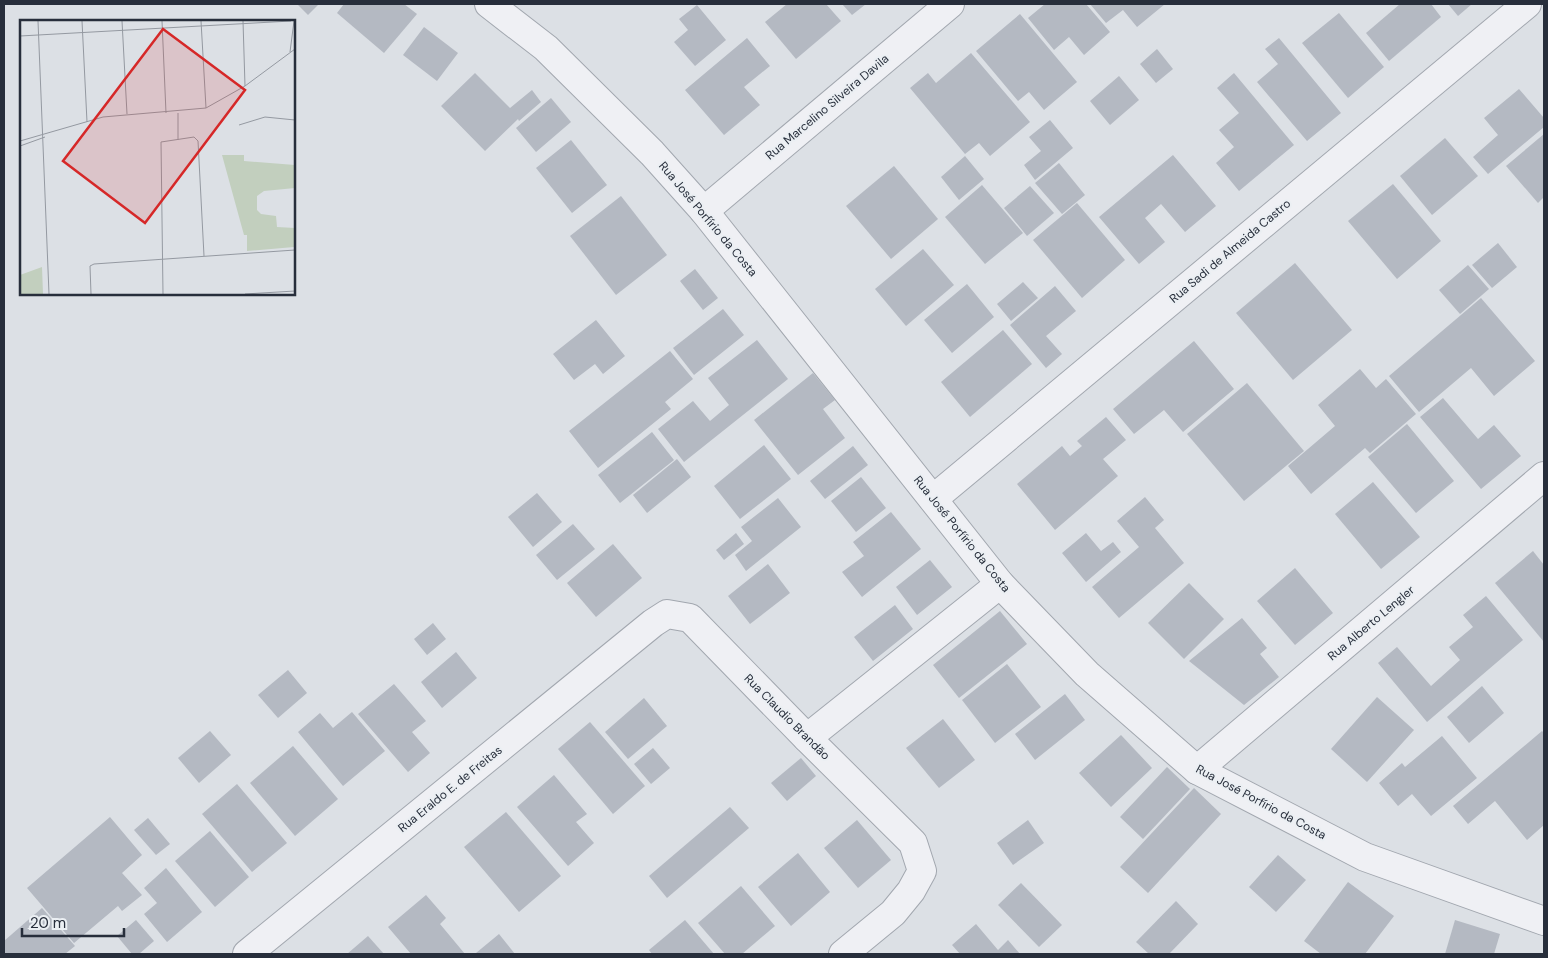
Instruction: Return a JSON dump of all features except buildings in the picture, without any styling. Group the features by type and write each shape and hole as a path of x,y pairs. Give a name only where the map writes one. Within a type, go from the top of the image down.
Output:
{"street":[{"name":"Rua José Porfírio da Costa","path":"489,4 546,48 652,153 704,211 1000,584 1087,674 1197,770 1365,857 1544,920"},
{"name":"Rua Marcelino Silveira Davila","path":"704,211 950,4"},
{"name":"Rua Sadi de Almeida Castro","path":"933,499 1527,4"},
{"name":"Rua Alberto Lengler","path":"1197,770 1544,476"},
{"path":"807,738 1000,584"},
{"name":"Rua Claudio Brandão","path":"653,623 667,614 690,618 913,843 922,870 912,891 893,913 843,954"},
{"name":"Rua Eraldo E. de Freitas","path":"247,954 653,623"}]}
